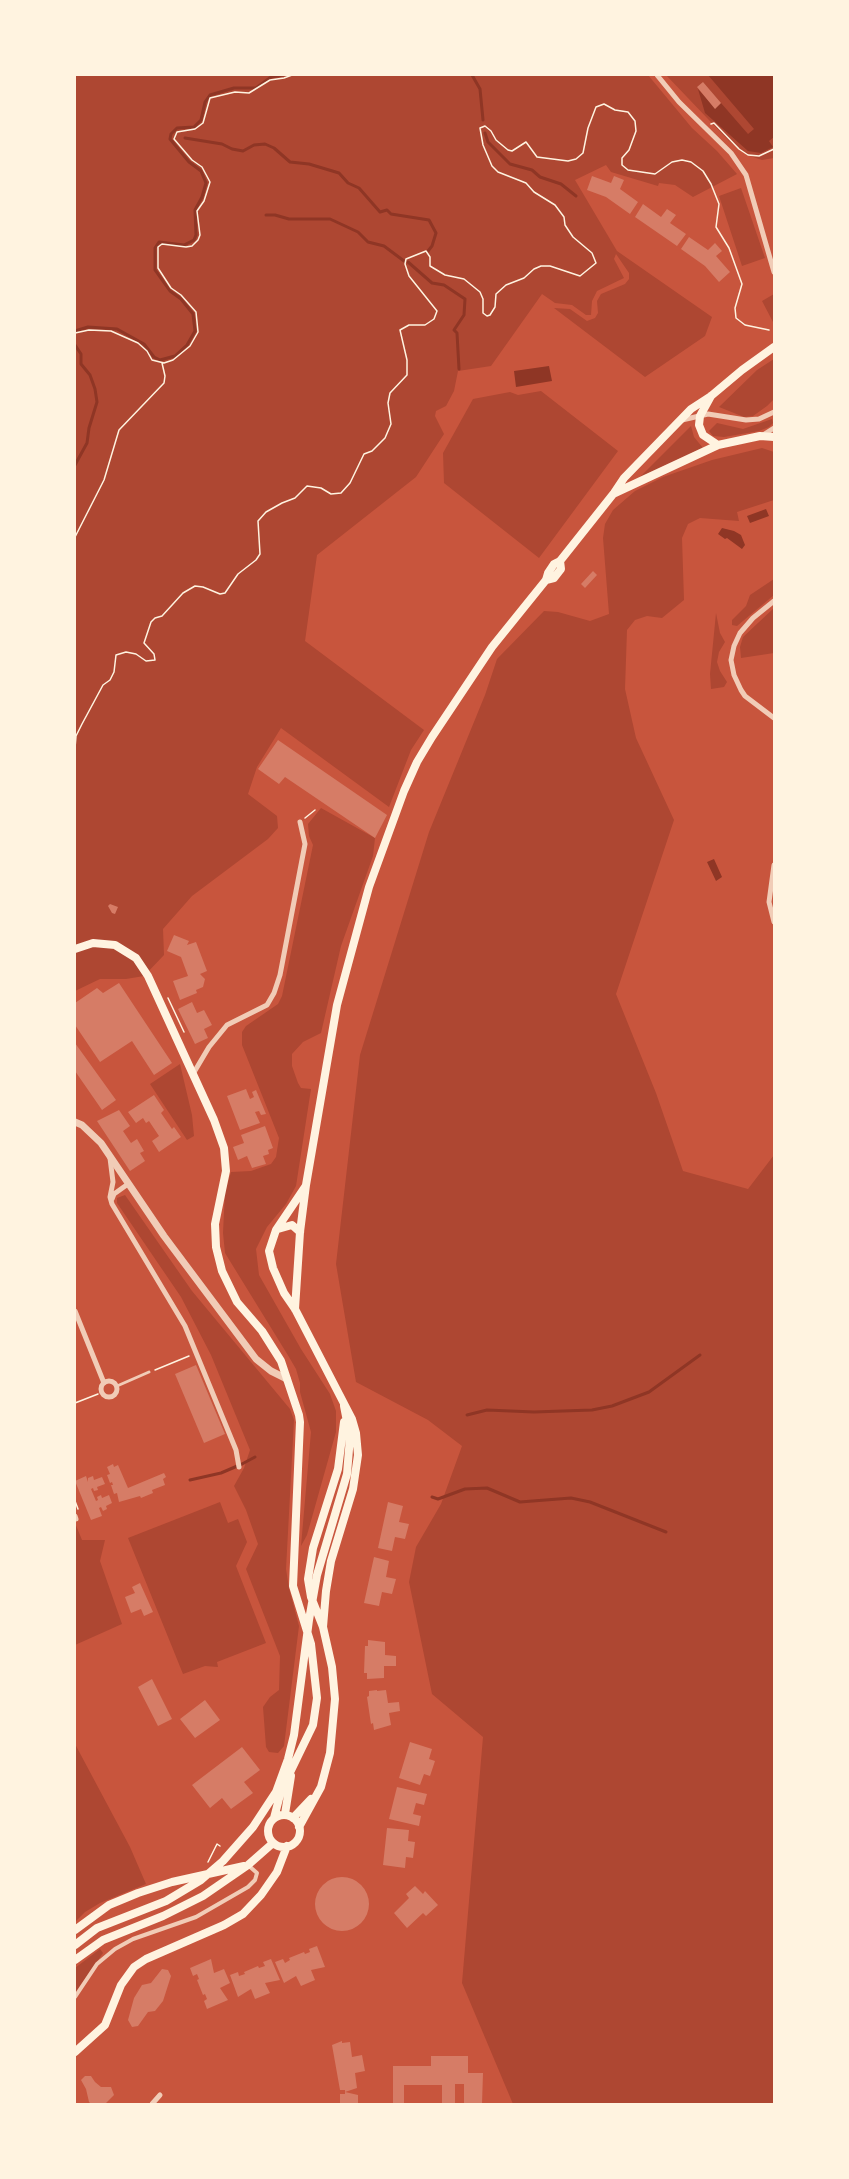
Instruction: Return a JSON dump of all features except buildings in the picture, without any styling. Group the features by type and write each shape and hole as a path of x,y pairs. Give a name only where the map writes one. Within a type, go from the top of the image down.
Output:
{"main road":[{"path":"295,1310 300,1232 306,1185 337,1005 369,888 404,791 432,736 464,687 546,580 554,564 560,561 614,494 624,478 699,402 711,396 774,347"},
{"path":"711,396 700,416 699,425 701,432 718,445"},
{"path":"614,494 718,445 760,436 774,437"},
{"path":"75,949 88,944 107,943 119,947 136,958 148,976 217,1126 226,1158 225,1176 215,1224 216,1247 222,1271 237,1302 273,1346 281,1361 300,1422 293,1586 311,1644 317,1698 312,1725 281,1791 274,1818 268,1827 259,1855"},
{"path":"306,1185 276,1230 269,1251 273,1268 284,1293 352,1419 358,1455 353,1489 331,1561 323,1627"},
{"path":"276,1230 292,1225 300,1232"},
{"path":"75,1945 97,1928 166,1901 201,1880 223,1861 253,1827 276,1792 294,1735 317,1575 347,1474 350,1437 344,1406"},
{"path":"75,1960 103,1940 164,1916 203,1896 259,1855 297,1839 299,1827 321,1787 330,1753 335,1699 332,1667 323,1627 311,1597 308,1580 313,1548 338,1469 344,1406"},
{"path":"293,1766 289,1816 299,1827"},
{"path":"274,1818 289,1816 321,1787"},
{"path":"268,1827 268,1835 280,1845"},
{"path":"77,2049 105,2025 121,1985 134,1967 153,1955 236,1919 261,1895 277,1872 280,1845"},
{"path":"75,1930 109,1905 155,1887 248,1865"}],"street":[{"path":"657,75 679,102 731,153 747,175 774,272"},
{"path":"682,420 719,415 746,420 774,412"},
{"path":"760,436 774,428"},
{"path":"774,601 753,618 740,633 731,660 734,675 745,696 774,718"},
{"path":"193,1074 209,1047 227,1025 267,1005 274,993 280,975 305,844 300,822"},
{"path":"774,865 769,902 774,922"},
{"path":"75,1122 94,1135 109,1153 189,1271 256,1359 271,1371 287,1379"},
{"path":"109,1153 113,1182 110,1197 113,1207 181,1319 236,1450 239,1467"},
{"path":"113,1207 113,1196 128,1184"},
{"path":"75,1311 105,1383"},
{"path":"111,1381 117,1386 115,1394 108,1397 102,1392 101,1388 105,1383 111,1381"},
{"path":"75,1997 97,1964 115,1949 133,1939 183,1922 228,1900 252,1884 257,1873 248,1865"},
{"path":"152,2104 160,2095"}],"lane":[{"path":"117,1386 149,1372"}],"path":[{"path":"75,333 88,330 121,334 138,343 147,351 152,360 162,362 173,360 190,346 198,332 196,312 171,288 158,268 158,247 162,244 192,246 198,240 200,236 197,211 204,201 210,182 206,172 174,139 177,132 195,129 203,123 210,98 235,92 249,93 270,80 292,75"},
{"path":"75,748 76,736 93,702 114,672 116,655 126,652 136,654 146,661 155,660 154,654 144,643 151,622 155,618 162,616 183,593 195,586 220,594 225,593 238,574 260,554 258,521 266,512 295,498 307,486 321,488 331,494 341,493 350,483 364,454 372,451 386,438 391,424 388,403 390,393 407,375 407,360 400,330 409,325 425,325 434,319 437,311 409,276 405,264 406,259 426,251 430,257 430,266 445,275 464,279 480,292 483,299 483,313 487,316 495,306 496,294 506,285 524,278 534,269 550,266 580,276 596,263 592,253 573,237 565,225 564,217 555,205 534,192 526,183 498,172 492,166 483,145 480,128 485,126 491,130 496,140 508,150 512,151 526,142 537,157 568,161 576,159 583,153 588,128 596,107 604,104 615,110 628,112 635,121 636,131 629,150 621,160 622,165 628,170 655,174 668,164 682,160 691,162 703,171 711,183 719,204 715,223 717,230 729,248 742,284 735,308 736,318 745,325 769,330"},
{"path":"706,128 714,123 748,154 765,155 774,149"},
{"path":"75,537 104,480 119,430 164,382 162,362"},
{"path":"300,822 315,810"},
{"path":"149,1372 194,1354"},
{"path":"75,1403 98,1394"}],"shaded area":[{"path":"75,75 648,75 692,128 737,174 693,197 675,185 659,183 658,186 611,172 606,165 575,180 617,251 712,317 705,336 645,377 554,308 570,309 587,321 595,318 598,313 597,301 601,294 625,284 629,279 629,273 616,254 614,259 624,278 597,291 592,301 591,315 586,315 572,305 555,303 542,294 491,366 458,371 454,391 446,406 436,411 435,416 444,434 416,477 317,555 305,641 424,730 411,750 389,807 281,728 257,767 248,794 277,816 278,828 268,839 192,896 163,929 164,955 144,976 100,979 75,991"},
{"path":"666,75 774,75 774,158 762,160 747,155 729,141"},
{"path":"708,75 774,75 774,137 769,141 773,147 761,153 748,151 705,113 698,89 715,108 721,103 748,134 754,129"},
{"path":"741,188 765,258 742,266 719,196"},
{"path":"774,294 774,321 773,322 762,301"},
{"path":"774,359 774,399 767,406 753,416 744,417 719,407 757,370"},
{"path":"549,366 552,381 516,387 514,371"},
{"path":"541,391 618,451 539,558 444,483 443,453 473,399 510,392 518,395"},
{"path":"772,419 773,423 769,427 759,431 724,437 713,436 709,431 717,423 743,429"},
{"path":"691,426 694,437 703,448 640,477"},
{"path":"762,448 774,452 774,500 737,512 739,521 700,518 688,524 682,538 684,600 662,618 647,616 635,620 627,630 625,689 636,738 674,820 616,994 656,1093 683,1171 748,1189 774,1155 774,2104 513,2104 462,1983 483,1737 432,1694 409,1582 416,1547 441,1504 462,1446 428,1420 356,1382 336,1264 360,1055 429,832 485,695 497,659 544,611 558,612 590,621 609,614 603,538 605,524 613,510 635,491 663,477 712,460"},
{"path":"766,509 769,516 750,523 747,516"},
{"path":"722,528 741,535 745,545 742,549 718,534"},
{"path":"774,579 774,595 737,626 732,625 732,620 746,606 750,595"},
{"path":"774,608 774,653 741,658 740,647 743,637"},
{"path":"716,613 720,633 725,642 719,652 717,662 727,682 724,687 711,689 710,674"},
{"path":"321,808 375,838 373,856 341,946 321,1033 303,1042 292,1054 292,1066 298,1083 301,1088 311,1089 296,1186 286,1204 267,1227 256,1249 259,1275 301,1349 330,1394 336,1411 336,1432 307,1535 301,1546 311,1432 300,1392 300,1383 296,1369 225,1253 223,1233 225,1192 231,1172 251,1171 271,1164 276,1157 279,1138 242,1045 242,1032 246,1026 278,1004 282,996 313,845 309,836 308,824"},
{"path":"714,859 722,877 716,881 707,862"},
{"path":"180,1064 192,1115 194,1136 187,1140 150,1084"},
{"path":"125,1195 192,1291 290,1409 294,1420 286,1569 299,1626 284,1746 278,1753 269,1752 266,1747 263,1707 279,1690 280,1656 246,1569 258,1544 246,1510 234,1486 244,1468 250,1450 211,1355 181,1297 117,1203 117,1198"},
{"path":"220,1502 228,1523 238,1519 247,1542 236,1566 266,1643 217,1662 218,1667 205,1666 183,1674 128,1538"},
{"path":"75,1523 82,1540 105,1540 100,1561 122,1624 75,1645"},
{"path":"75,1744 130,1847 146,1884 100,1903 85,1912 75,1922"},
{"path":"100,1949 103,1953 75,1993 75,1968"}],"waterway":[{"path":"75,331 88,327 117,329 144,344 154,357 160,360 175,356 187,345 195,331 193,314 181,299 170,291 155,270 155,248 159,242 184,245 194,240 196,235 195,210 206,183 201,171 189,162 170,139 171,134 177,128 194,127 201,120 205,102 210,95 234,88 256,88 271,77 283,75"},
{"path":"472,75 480,89 483,120"},
{"path":"485,133 488,142 510,164 532,170 540,177 561,184 576,196"},
{"path":"185,138 222,144 243,151 254,145 265,144 274,148 290,162 309,164 339,173 348,183 359,188 380,212 387,210 391,214 429,220 436,233 428,251"},
{"path":"266,215 289,219 330,219 358,232 368,242 384,246 404,261"},
{"path":"408,262 432,283 444,285 465,299 464,315 454,330 457,333 459,369"},
{"path":"75,345 81,354 81,364 90,375 97,402 87,443 75,465"},
{"path":"467,1415 487,1410 534,1412 592,1410 612,1406 649,1392 700,1355"},
{"path":"190,1480 221,1473 255,1457"},
{"path":"432,1497 438,1499 465,1489 487,1488 520,1502 571,1498 590,1502 666,1532"}]}
